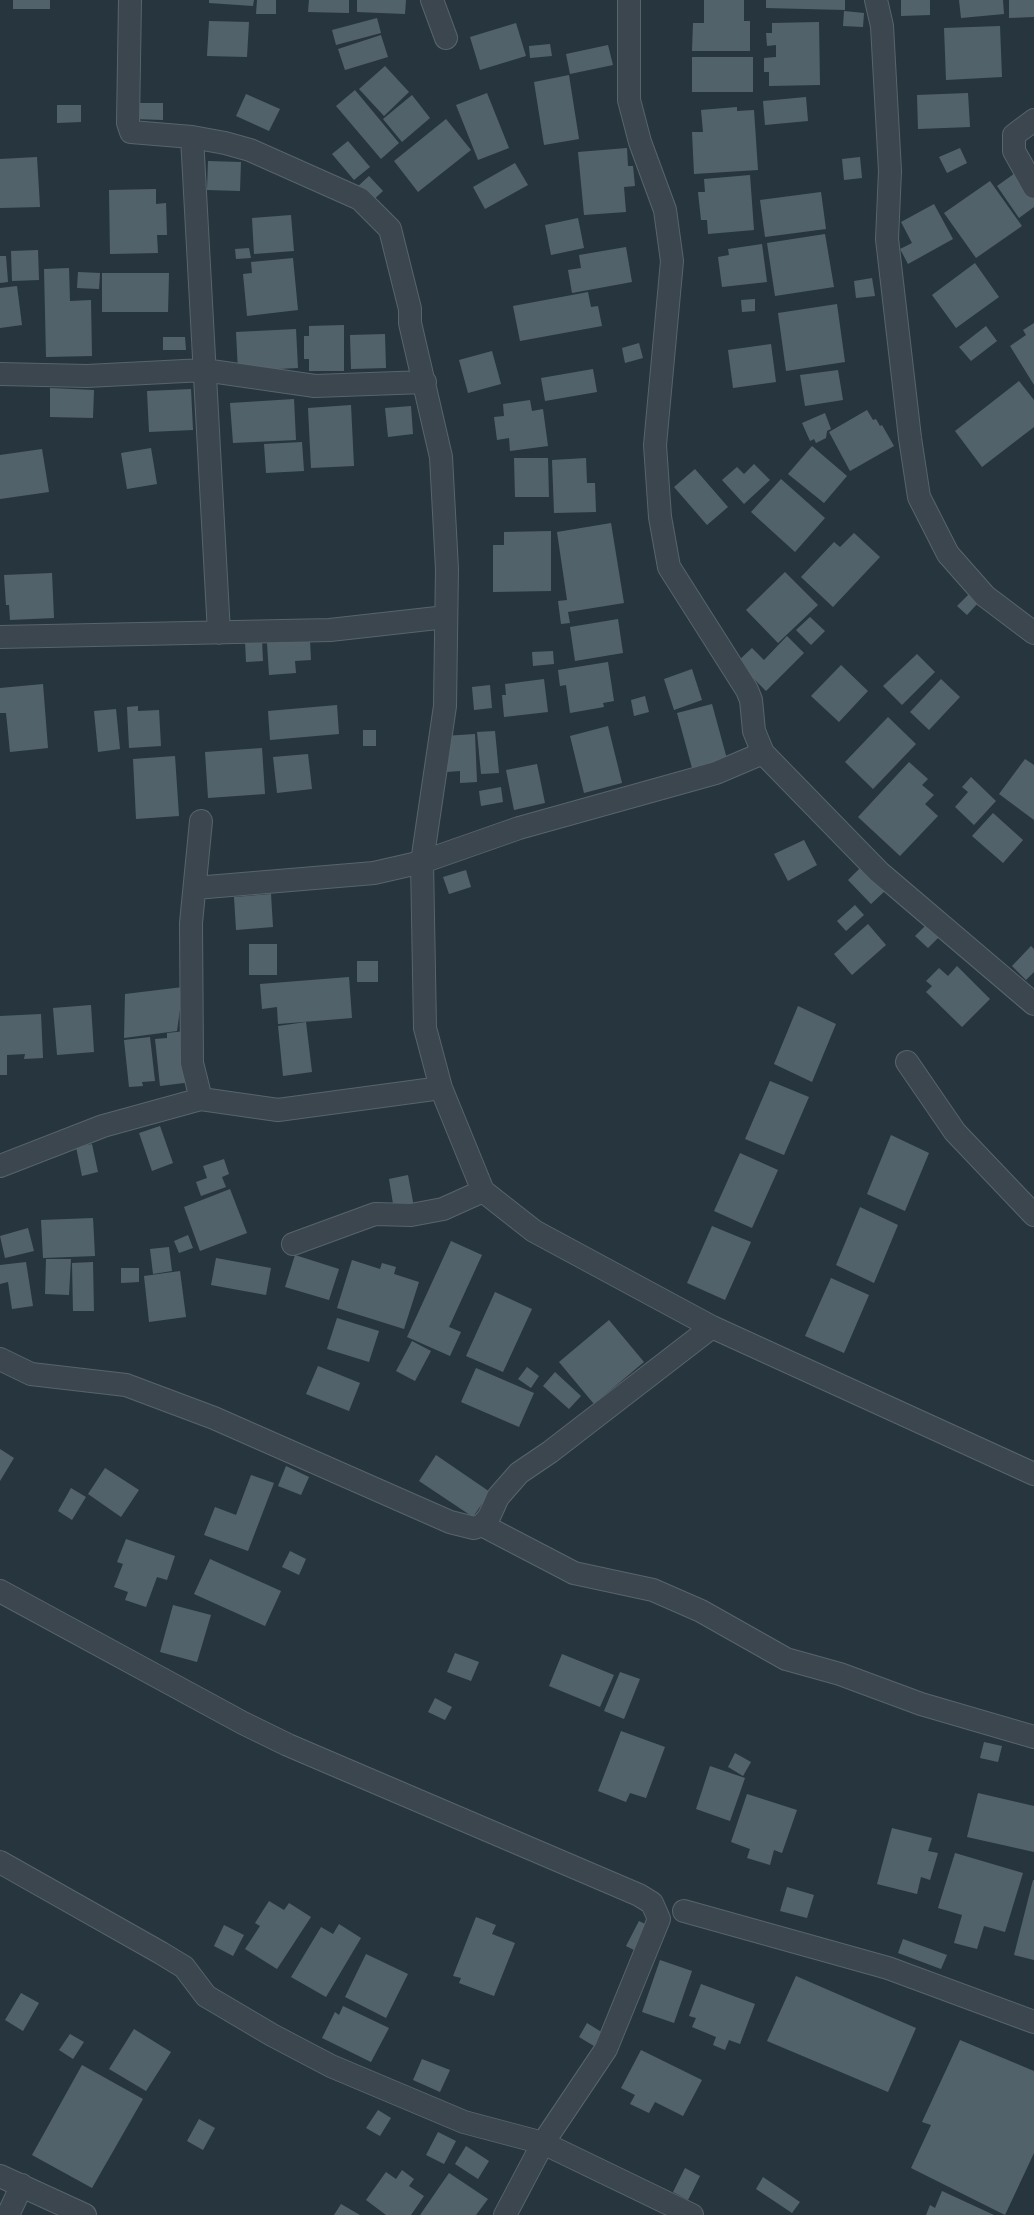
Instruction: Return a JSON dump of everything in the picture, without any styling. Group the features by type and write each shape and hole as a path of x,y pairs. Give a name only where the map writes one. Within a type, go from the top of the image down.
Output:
{"street":[{"path":"130,0 128,123 131,132 192,137 250,150 360,199 390,229 410,310 410,323 441,457 447,569 445,706 422,862 425,1028 441,1088 483,1191 534,1231 712,1327 1034,1474"},
{"path":"432,0 446,38"},
{"path":"629,0 630,100 640,142 665,210 672,260 655,445 660,517 669,567 747,690 751,700 754,731 763,753 878,872 1034,1004"},
{"path":"876,0 882,26 889,162 887,239 910,438 919,498 948,554 985,596 1034,633"},
{"path":"1034,120 1014,135 1014,151 1034,187"},
{"path":"192,137 219,634"},
{"path":"0,374 87,376 204,370 315,386 425,382"},
{"path":"0,637 219,634 330,630 446,617"},
{"path":"195,888 374,874 422,862 519,828 716,773 763,753"},
{"path":"201,821 191,923 192,1063 201,1099"},
{"path":"907,1062 955,1132 1034,1215"},
{"path":"0,1166 103,1126 201,1099 278,1110 441,1088"},
{"path":"293,1244 375,1214 411,1215 443,1209 483,1191"},
{"path":"0,1359 31,1374 126,1385 214,1418 450,1522 474,1528 482,1525 489,1517 498,1497 519,1473 550,1452 712,1327"},
{"path":"482,1525 574,1573 653,1590 701,1611 786,1659 840,1674 921,1704 1034,1737"},
{"path":"0,1591 243,1723 288,1745 639,1895 652,1903 659,1919 606,2050 543,2143 505,2215"},
{"path":"0,1862 161,1952 184,1968 206,1996 272,2035 331,2066 464,2122 543,2143 692,2215"},
{"path":"684,1911 888,1968 1034,2022"},
{"path":"0,2176 85,2215"},
{"path":"8,2215 22,2185"}],"building":[{"path":"13,0 50,0 50,9 13,9"},
{"path":"209,0 254,0 253,6 209,3"},
{"path":"257,0 276,0 276,14 256,14"},
{"path":"309,0 349,0 349,13 308,12"},
{"path":"357,0 406,0 405,14 357,12"},
{"path":"704,0 744,0 744,21 750,21 750,51 692,51 693,23 704,23"},
{"path":"766,0 845,0 845,10 766,8"},
{"path":"901,0 930,0 930,15 901,16"},
{"path":"959,0 1003,0 1004,14 961,18"},
{"path":"1009,0 1034,0 1034,17 1009,18"},
{"path":"844,11 864,13 863,27 843,26"},
{"path":"377,18 381,33 336,45 332,30"},
{"path":"209,21 249,22 247,57 207,56"},
{"path":"819,22 820,85 769,86 769,72 764,72 764,58 776,57 776,45 767,46 766,33 772,33 772,23"},
{"path":"516,23 526,56 480,70 470,37"},
{"path":"1000,26 1002,77 946,80 944,28"},
{"path":"381,35 388,57 345,70 338,49"},
{"path":"550,44 552,56 530,58 529,46"},
{"path":"608,45 613,65 570,74 566,54"},
{"path":"692,57 753,57 753,92 692,92"},
{"path":"385,66 409,92 384,116 359,89"},
{"path":"569,75 579,139 544,145 534,82"},
{"path":"355,90 399,143 381,159 336,106"},
{"path":"487,93 509,148 478,160 456,105"},
{"path":"968,93 970,127 918,129 917,95"},
{"path":"246,94 280,109 269,131 236,116"},
{"path":"412,95 430,118 402,142 383,119"},
{"path":"806,97 808,121 765,125 763,101"},
{"path":"135,103 163,103 163,120 135,119"},
{"path":"57,105 81,105 81,122 57,123"},
{"path":"737,107 737,111 754,110 758,170 694,174 692,132 703,132 701,110"},
{"path":"446,119 471,150 418,192 394,161"},
{"path":"348,141 370,167 354,180 332,154"},
{"path":"627,148 628,166 633,166 635,186 624,187 626,212 584,215 578,152"},
{"path":"960,148 967,163 947,173 939,157"},
{"path":"37,157 40,207 0,208 0,159"},
{"path":"860,157 862,178 844,180 842,159"},
{"path":"208,161 241,162 240,191 207,190"},
{"path":"515,163 528,185 485,209 473,187"},
{"path":"1018,171 1034,193 1034,207 1019,218 997,186"},
{"path":"750,175 754,230 708,234 707,220 701,220 698,192 705,192 704,179"},
{"path":"369,176 383,191 370,203 356,188"},
{"path":"990,181 1022,226 976,258 944,213"},
{"path":"156,189 156,204 166,203 167,235 157,235 158,253 110,254 109,190"},
{"path":"821,192 826,229 765,237 760,200"},
{"path":"934,204 953,239 908,264 900,249 912,243 901,222"},
{"path":"291,215 294,251 254,254 252,218"},
{"path":"578,218 584,248 551,255 545,225"},
{"path":"825,234 834,287 775,296 767,243"},
{"path":"762,244 767,282 722,287 718,257 729,255 728,249"},
{"path":"626,247 632,282 572,293 568,270 581,268 579,255"},
{"path":"249,248 251,258 236,259 235,249"},
{"path":"38,250 39,280 12,281 11,251"},
{"path":"0,256 6,256 8,282 0,283"},
{"path":"293,258 298,310 247,316 243,274 252,273 251,262"},
{"path":"975,263 999,297 956,328 932,295"},
{"path":"69,268 70,301 91,300 92,356 46,357 44,269"},
{"path":"78,272 100,273 99,289 77,288"},
{"path":"102,273 169,273 168,312 102,312"},
{"path":"872,278 875,296 856,298 854,281"},
{"path":"17,286 22,325 0,328 0,288"},
{"path":"588,292 591,307 598,306 602,326 520,341 513,306"},
{"path":"755,299 755,311 742,312 741,300"},
{"path":"837,304 845,362 786,371 778,313"},
{"path":"1034,323 1034,385 1010,346 1026,335 1023,330"},
{"path":"344,325 344,371 309,371 309,359 304,359 304,336 309,336 309,326"},
{"path":"986,326 997,341 971,361 959,347"},
{"path":"296,329 298,368 238,371 236,332"},
{"path":"385,334 386,368 351,369 350,335"},
{"path":"163,337 185,337 186,350 163,350"},
{"path":"639,343 643,358 625,363 622,348"},
{"path":"771,344 776,382 733,388 728,350"},
{"path":"492,351 501,384 468,393 459,360"},
{"path":"593,369 597,392 545,401 541,378"},
{"path":"838,370 843,400 805,406 800,375"},
{"path":"1019,381 1034,400 1034,427 982,467 955,431"},
{"path":"50,388 94,390 93,418 50,417"},
{"path":"191,389 193,430 149,432 147,391"},
{"path":"294,399 296,440 233,443 230,403"},
{"path":"530,400 532,411 543,409 548,446 510,451 509,438 497,440 494,417 504,416 503,404"},
{"path":"351,405 354,466 311,468 308,408"},
{"path":"411,406 413,434 388,437 385,408"},
{"path":"867,410 873,420 876,419 880,426 882,425 894,446 850,471 829,432"},
{"path":"825,413 831,429 827,431 826,438 816,443 814,439 810,441 802,423"},
{"path":"302,442 304,471 266,473 264,444"},
{"path":"812,446 847,476 824,503 788,474"},
{"path":"151,448 157,484 127,489 121,453"},
{"path":"42,449 49,492 0,499 0,455"},
{"path":"514,458 548,458 549,497 515,497"},
{"path":"586,458 587,483 595,483 596,512 554,513 552,460"},
{"path":"754,464 770,480 744,504 722,480 737,467 744,474"},
{"path":"695,469 728,507 707,525 674,487"},
{"path":"781,479 825,518 795,552 751,512"},
{"path":"611,523 624,603 568,612 570,623 561,624 558,601 567,600 557,532"},
{"path":"551,531 551,591 493,592 493,545 504,545 504,532"},
{"path":"854,533 880,557 833,607 801,577 834,542 840,547"},
{"path":"785,572 818,605 778,643 746,610"},
{"path":"52,573 54,618 10,620 9,605 6,605 4,575"},
{"path":"969,594 978,603 967,615 957,606"},
{"path":"810,617 825,631 811,645 796,630"},
{"path":"618,619 623,653 575,661 570,627"},
{"path":"787,636 804,653 766,691 737,662 752,648 764,660"},
{"path":"262,640 263,661 246,662 245,641"},
{"path":"310,640 311,660 295,661 296,673 269,675 267,643"},
{"path":"553,651 554,664 533,666 532,652"},
{"path":"917,654 935,672 902,705 883,686"},
{"path":"608,662 614,701 603,703 604,707 570,713 566,685 560,686 558,670"},
{"path":"841,665 868,691 839,722 811,696"},
{"path":"692,669 702,700 674,710 664,679"},
{"path":"544,679 548,712 504,717 502,695 506,695 505,684"},
{"path":"941,679 960,697 929,730 910,712"},
{"path":"43,684 48,748 10,752 6,713 0,713 0,688"},
{"path":"490,685 492,708 474,710 472,687"},
{"path":"645,696 649,712 634,716 631,700"},
{"path":"712,704 727,759 692,768 677,713"},
{"path":"337,705 339,734 270,740 268,711"},
{"path":"138,706 138,711 159,710 161,746 129,748 127,707"},
{"path":"116,709 120,749 98,752 94,711"},
{"path":"888,717 916,744 873,789 845,762"},
{"path":"608,726 622,783 584,793 570,736"},
{"path":"363,730 376,730 376,746 363,746"},
{"path":"495,731 499,773 481,774 477,732"},
{"path":"475,734 477,782 460,783 460,771 446,772 444,736"},
{"path":"262,748 265,794 208,798 205,752"},
{"path":"308,754 312,789 277,793 273,757"},
{"path":"175,756 179,816 136,819 133,759"},
{"path":"1025,759 1034,765 1034,820 999,794"},
{"path":"909,762 928,779 922,785 934,795 925,804 938,816 900,856 858,817"},
{"path":"537,764 545,803 514,810 506,770"},
{"path":"971,777 996,801 974,825 955,807 968,792 962,787"},
{"path":"501,787 503,802 481,806 479,791"},
{"path":"993,813 1023,840 1003,863 972,836"},
{"path":"804,840 817,865 788,881 774,854"},
{"path":"862,866 886,890 871,904 848,880"},
{"path":"466,870 471,887 449,894 443,877"},
{"path":"271,894 273,927 236,930 234,897"},
{"path":"855,905 864,915 846,931 837,921"},
{"path":"868,924 886,945 852,975 834,954"},
{"path":"926,925 939,937 928,948 915,936"},
{"path":"249,944 277,944 277,975 249,975"},
{"path":"1031,946 1034,949 1034,972 1026,980 1012,966"},
{"path":"357,961 378,961 378,982 357,982"},
{"path":"957,966 990,999 962,1027 926,992 932,986 926,981 939,968 948,976"},
{"path":"349,977 352,1018 278,1024 277,1007 262,1009 260,984"},
{"path":"183,987 177,1031 124,1038 125,994"},
{"path":"91,1005 94,1052 57,1055 53,1008"},
{"path":"798,1006 836,1024 812,1082 774,1064"},
{"path":"41,1014 43,1058 24,1059 25,1054 7,1055 7,1075 0,1075 0,1016"},
{"path":"306,1022 312,1072 283,1076 278,1026"},
{"path":"186,1031 192,1082 160,1086 155,1039 167,1038 167,1033"},
{"path":"150,1037 155,1081 142,1082 143,1086 129,1087 124,1040"},
{"path":"770,1081 809,1097 784,1155 745,1139"},
{"path":"160,1126 173,1163 152,1171 139,1133"},
{"path":"891,1135 929,1153 905,1211 867,1194"},
{"path":"92,1144 98,1172 82,1176 76,1147"},
{"path":"740,1153 778,1170 752,1228 714,1211"},
{"path":"224,1159 229,1174 222,1177 226,1187 201,1196 196,1182 207,1178 203,1166"},
{"path":"408,1175 414,1207 394,1210 389,1179"},
{"path":"230,1189 247,1233 200,1251 184,1207"},
{"path":"860,1207 898,1225 874,1283 836,1265"},
{"path":"93,1218 95,1256 43,1258 41,1220"},
{"path":"712,1226 751,1242 725,1300 687,1283"},
{"path":"28,1228 34,1251 5,1258 0,1236"},
{"path":"188,1235 193,1248 179,1253 174,1241"},
{"path":"451,1241 482,1255 449,1327 461,1332 450,1356 407,1337"},
{"path":"169,1247 172,1271 153,1274 150,1249"},
{"path":"295,1255 339,1269 329,1300 285,1287"},
{"path":"216,1258 271,1268 266,1295 211,1285"},
{"path":"46,1259 71,1259 69,1295 45,1294"},
{"path":"352,1260 380,1269 382,1263 396,1267 394,1274 419,1282 404,1329 337,1308"},
{"path":"26,1262 33,1306 12,1309 8,1282 0,1284 0,1265"},
{"path":"93,1262 94,1311 73,1311 72,1263"},
{"path":"121,1268 139,1268 139,1282 121,1283"},
{"path":"180,1271 186,1317 149,1322 144,1276"},
{"path":"831,1278 869,1295 844,1353 805,1336"},
{"path":"495,1292 532,1309 503,1372 466,1356"},
{"path":"337,1318 379,1331 369,1362 327,1349"},
{"path":"609,1320 644,1362 594,1404 559,1362"},
{"path":"412,1341 431,1351 415,1381 396,1371"},
{"path":"318,1366 360,1383 349,1411 306,1394"},
{"path":"527,1367 539,1376 531,1388 518,1379"},
{"path":"476,1368 534,1393 519,1427 461,1402"},
{"path":"555,1372 581,1396 569,1409 543,1386"},
{"path":"0,1449 14,1458 0,1481"},
{"path":"436,1455 490,1492 473,1517 419,1481"},
{"path":"286,1466 309,1477 301,1495 278,1486"},
{"path":"105,1468 139,1490 121,1517 88,1494"},
{"path":"251,1475 274,1483 248,1551 204,1535 215,1507 236,1515"},
{"path":"71,1488 86,1497 72,1520 58,1511"},
{"path":"126,1539 175,1556 167,1580 157,1577 146,1607 125,1600 128,1592 114,1587 123,1564 117,1562"},
{"path":"290,1551 306,1559 299,1575 282,1567"},
{"path":"210,1559 281,1591 265,1626 194,1594"},
{"path":"173,1605 211,1615 197,1662 160,1652"},
{"path":"455,1653 479,1662 471,1681 447,1672"},
{"path":"562,1654 614,1675 600,1707 549,1686"},
{"path":"620,1672 640,1679 624,1719 604,1711"},
{"path":"435,1698 452,1707 445,1720 428,1712"},
{"path":"621,1731 665,1747 646,1798 630,1793 626,1802 598,1791"},
{"path":"984,1742 1002,1746 998,1762 980,1758"},
{"path":"735,1753 751,1762 743,1776 728,1767"},
{"path":"710,1766 745,1778 730,1821 696,1809"},
{"path":"978,1793 1034,1806 1034,1852 967,1837"},
{"path":"747,1794 797,1810 782,1853 774,1850 770,1865 747,1858 750,1849 731,1842"},
{"path":"892,1828 932,1838 928,1851 938,1853 930,1880 921,1877 917,1894 877,1884"},
{"path":"955,1853 1023,1873 1005,1932 984,1926 977,1949 954,1943 962,1915 938,1908"},
{"path":"1034,1880 1034,1960 1014,1955"},
{"path":"787,1887 814,1895 807,1918 780,1911"},
{"path":"269,1901 284,1910 289,1903 311,1917 277,1969 245,1949 260,1926 255,1923"},
{"path":"476,1917 496,1925 492,1934 515,1943 494,1996 459,1983 461,1978 453,1976"},
{"path":"639,1921 653,1928 640,1953 626,1946"},
{"path":"339,1924 361,1938 326,1997 291,1977 321,1927 333,1934"},
{"path":"224,1925 244,1935 233,1956 214,1946"},
{"path":"903,1939 947,1955 941,1969 898,1953"},
{"path":"366,1954 408,1974 386,2018 345,1997"},
{"path":"660,1960 692,1971 674,2023 642,2012"},
{"path":"796,1976 916,2028 888,2092 767,2041"},
{"path":"701,1984 755,2004 740,2044 729,2040 725,2050 713,2045 716,2037 692,2027 696,2018 689,2016"},
{"path":"21,1993 39,2003 23,2031 5,2020"},
{"path":"343,2006 389,2028 371,2062 322,2038 335,2012 339,2015"},
{"path":"587,2023 603,2033 594,2046 579,2037"},
{"path":"134,2029 171,2052 146,2091 109,2069"},
{"path":"70,2034 84,2042 73,2059 59,2050"},
{"path":"960,2040 1034,2071 1034,2153 1005,2215 911,2168 931,2125 922,2122"},
{"path":"641,2050 702,2080 683,2116 655,2102 649,2113 630,2104 635,2095 621,2088"},
{"path":"422,2059 450,2070 440,2092 413,2080"},
{"path":"82,2065 143,2099 92,2188 32,2155"},
{"path":"378,2110 391,2118 380,2136 366,2128"},
{"path":"199,2119 215,2128 203,2150 187,2141"},
{"path":"438,2132 456,2141 444,2164 426,2155"},
{"path":"466,2146 489,2161 478,2179 455,2164"},
{"path":"685,2168 700,2176 688,2200 673,2192"},
{"path":"402,2170 414,2179 409,2186 424,2196 411,2215 386,2215 366,2200 386,2172 396,2179"},
{"path":"449,2173 488,2199 476,2215 420,2215"},
{"path":"763,2177 800,2202 792,2213 756,2189"},
{"path":"942,2191 994,2215 926,2215 930,2205 935,2208"},
{"path":"341,2204 360,2215 334,2215"}]}
